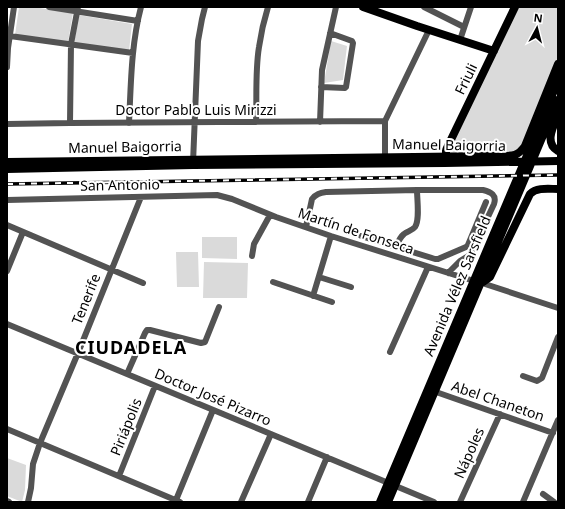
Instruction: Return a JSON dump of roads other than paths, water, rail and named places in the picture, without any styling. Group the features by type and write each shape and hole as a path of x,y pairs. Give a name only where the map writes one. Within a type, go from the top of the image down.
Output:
{"main road":[{"path":"363,7 494,51"},
{"name":"Friuli","path":"445,160 446,150 515,7"},
{"path":"494,156 512,156 519,153 525,146 558,64"},
{"name":"Avenida Vélez Sarsfield","path":"535,147 558,81"},
{"name":"Avenida Vélez Sarsfield","path":"388,502 392,484 535,147 558,100"},
{"path":"558,115 550,135 550,139 554,149 558,151"},
{"name":"Manuel Baigorria","path":"7,162 445,160 494,156 521,161"},
{"name":"Manuel Baigorria","path":"7,169 193,162 385,158 521,161"},
{"path":"521,161 558,161"},
{"path":"478,282 490,277 532,191 536,189 558,189"},
{"name":"Avenida Vélez Sarsfield","path":"380,502 392,484 436,392 478,282"}],"street":[{"path":"7,67 10,36 10,15 14,7"},
{"path":"49,7 77,9 138,21"},
{"path":"129,123 133,53 141,7"},
{"path":"193,162 198,41 205,7"},
{"path":"256,122 259,48 262,28 268,7"},
{"path":"320,122 321,87 324,62 336,7"},
{"path":"424,7 464,27"},
{"path":"460,40 471,7"},
{"path":"70,123 71,44 77,9"},
{"path":"385,158 385,121 429,30"},
{"path":"321,87 346,87 353,43 352,41 330,33"},
{"path":"10,36 133,53"},
{"name":"Doctor Pablo Luis Mirizzi","path":"7,124 385,121"},
{"path":"396,247 401,237 413,229 417,223 417,190"},
{"path":"306,228 311,202 314,196 326,192 417,190 483,190 491,192 495,198 494,204 470,255 460,261 448,273"},
{"name":"San Antonio","path":"7,200 210,194 232,199"},
{"name":"Tenerife","path":"28,502 33,464 40,443 141,197"},
{"name":"Martín de Fonseca","path":"232,199 306,228 558,308"},
{"path":"361,236 438,259 463,250 468,245 486,202"},
{"path":"252,256 254,244 270,215"},
{"path":"7,225 143,283"},
{"path":"7,271 23,232"},
{"path":"313,296 331,236"},
{"path":"390,352 428,266"},
{"path":"319,277 351,287"},
{"path":"273,282 332,302"},
{"path":"127,374 146,330 201,343 206,341 219,307"},
{"name":"Doctor José Pizarro","path":"7,324 434,502"},
{"path":"523,376 537,381 542,378 558,337"},
{"name":"Piriápolis","path":"119,476 155,386"},
{"name":"Abel Chaneton","path":"436,392 553,433"},
{"path":"7,429 178,501 212,410"},
{"name":"Nápoles","path":"460,502 500,414"},
{"path":"523,502 558,420"},
{"path":"241,502 271,434"},
{"path":"308,502 327,457"},
{"path":"543,494 554,502"}],"railway":[{"path":"7,184 558,175"}],"district":[{"name":"CIUDADELA","path":"131,348"}]}
